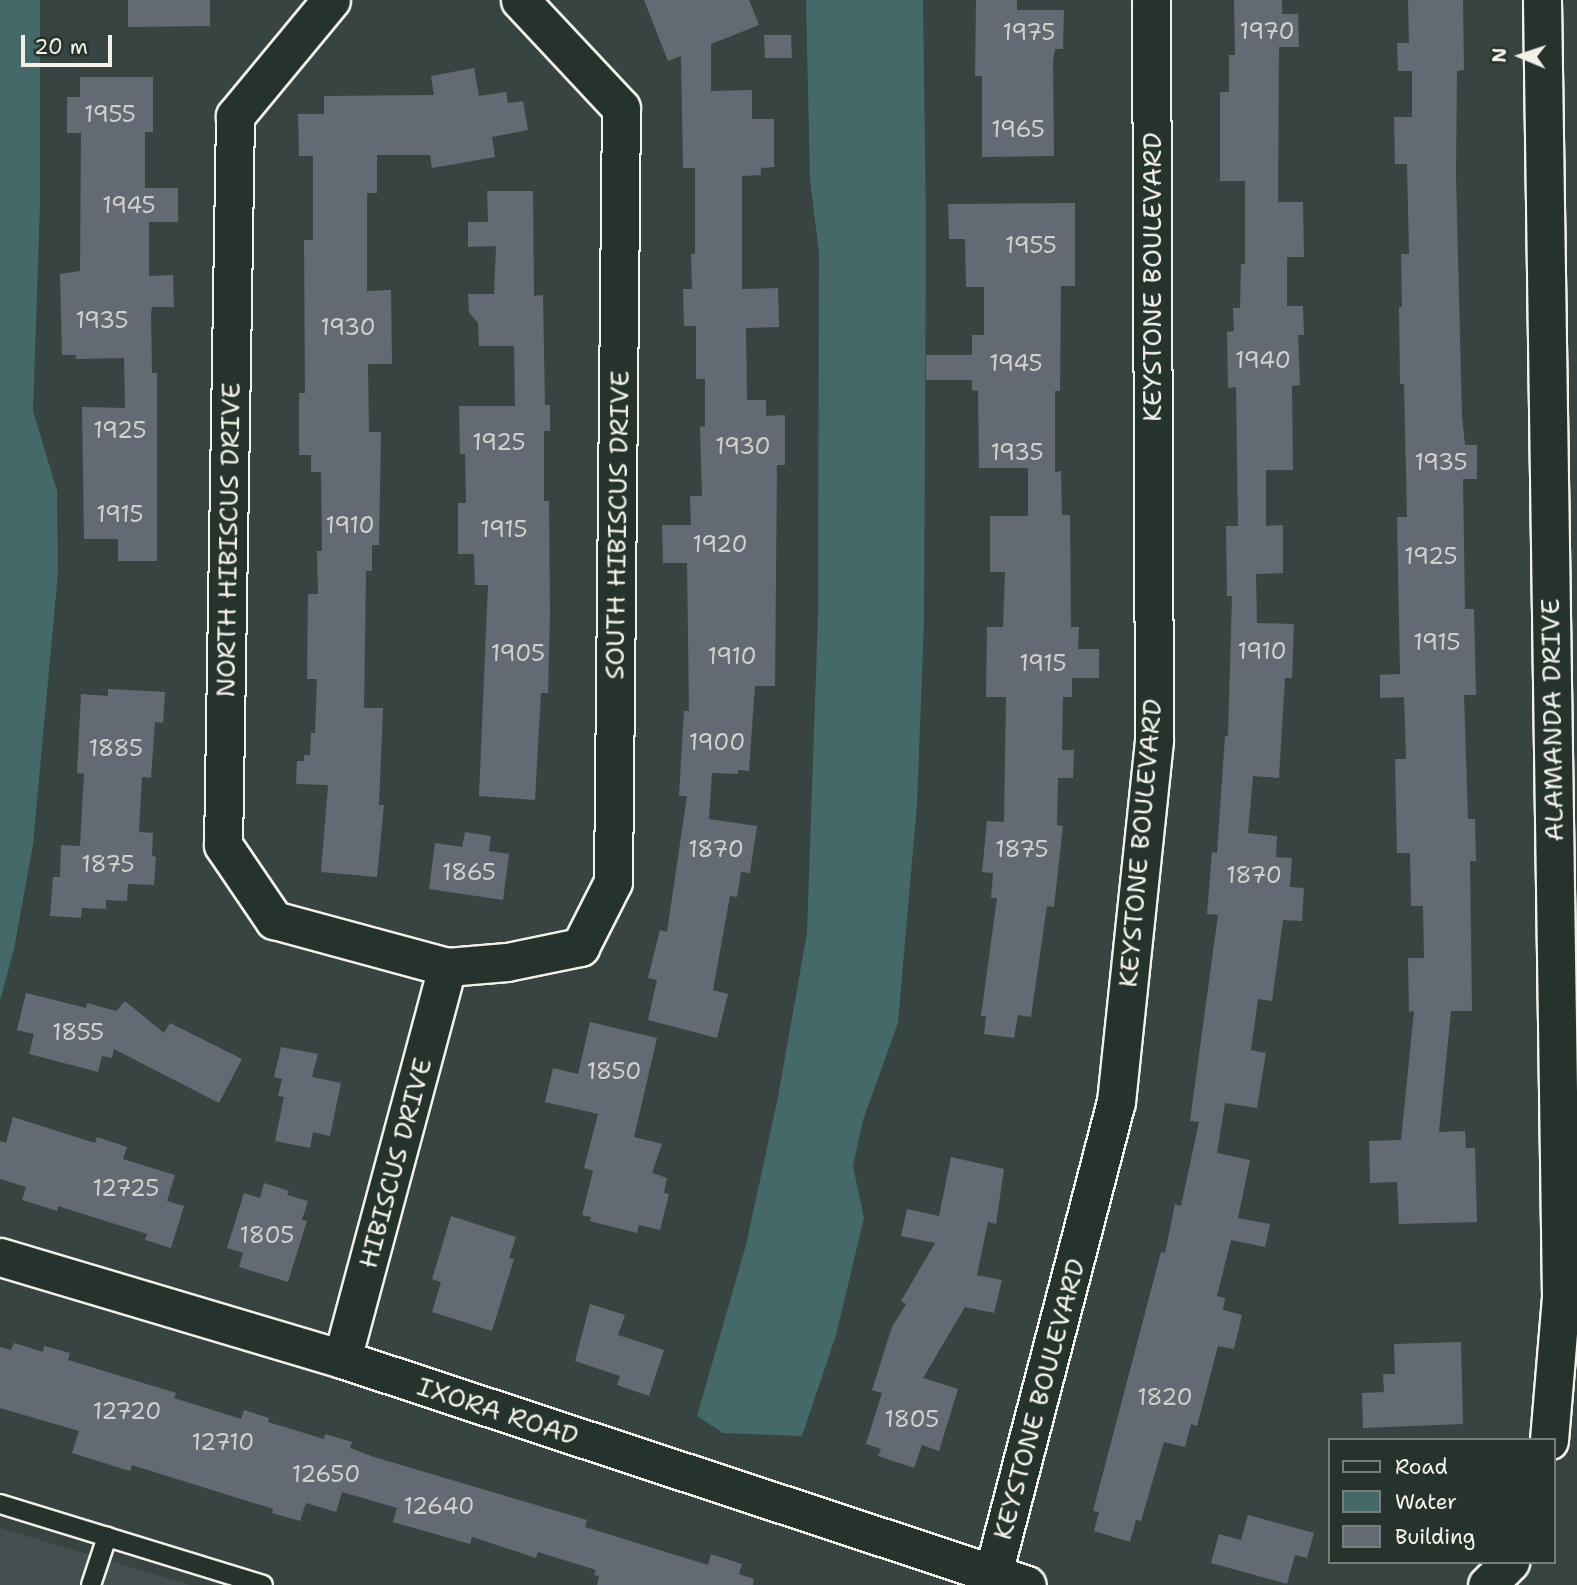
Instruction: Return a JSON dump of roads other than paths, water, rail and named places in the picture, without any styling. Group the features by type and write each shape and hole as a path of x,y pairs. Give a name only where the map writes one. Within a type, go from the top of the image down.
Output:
{"street":[{"name":"NORTH HIBISCUS DRIVE","path":"331,0 235,116 223,845 274,920 447,967"},
{"name":"SOUTH HIBISCUS DRIVE","path":"447,967 507,962 580,947 613,882 621,108 520,0"},
{"name":"KEYSTONE BOULEVARD","path":"1003,1582 1116,1102 1154,741 1151,0"},
{"name":"ALAMANDA DRIVE","path":"1542,0 1561,1297 1549,1438"},
{"name":"HIBISCUS DRIVE","path":"342,1359 447,967"},
{"name":"IXORA ROAD","path":"0,1257 342,1359 1003,1582"},
{"path":"1487,1585 1508,1564"}],"lane":[{"path":"0,1504 263,1585"},
{"path":"91,1585 107,1536"}],"water":[{"path":"0,0 40,0 40,204 33,411 57,491 58,573 33,844 14,949 0,1001"},
{"path":"806,0 923,0 926,226 924,623 917,804 898,1023 863,1120 853,1166 864,1218 836,1335 802,1436 723,1433 697,1416 746,1245 778,1097 807,933 818,616 819,254 810,179"}]}
